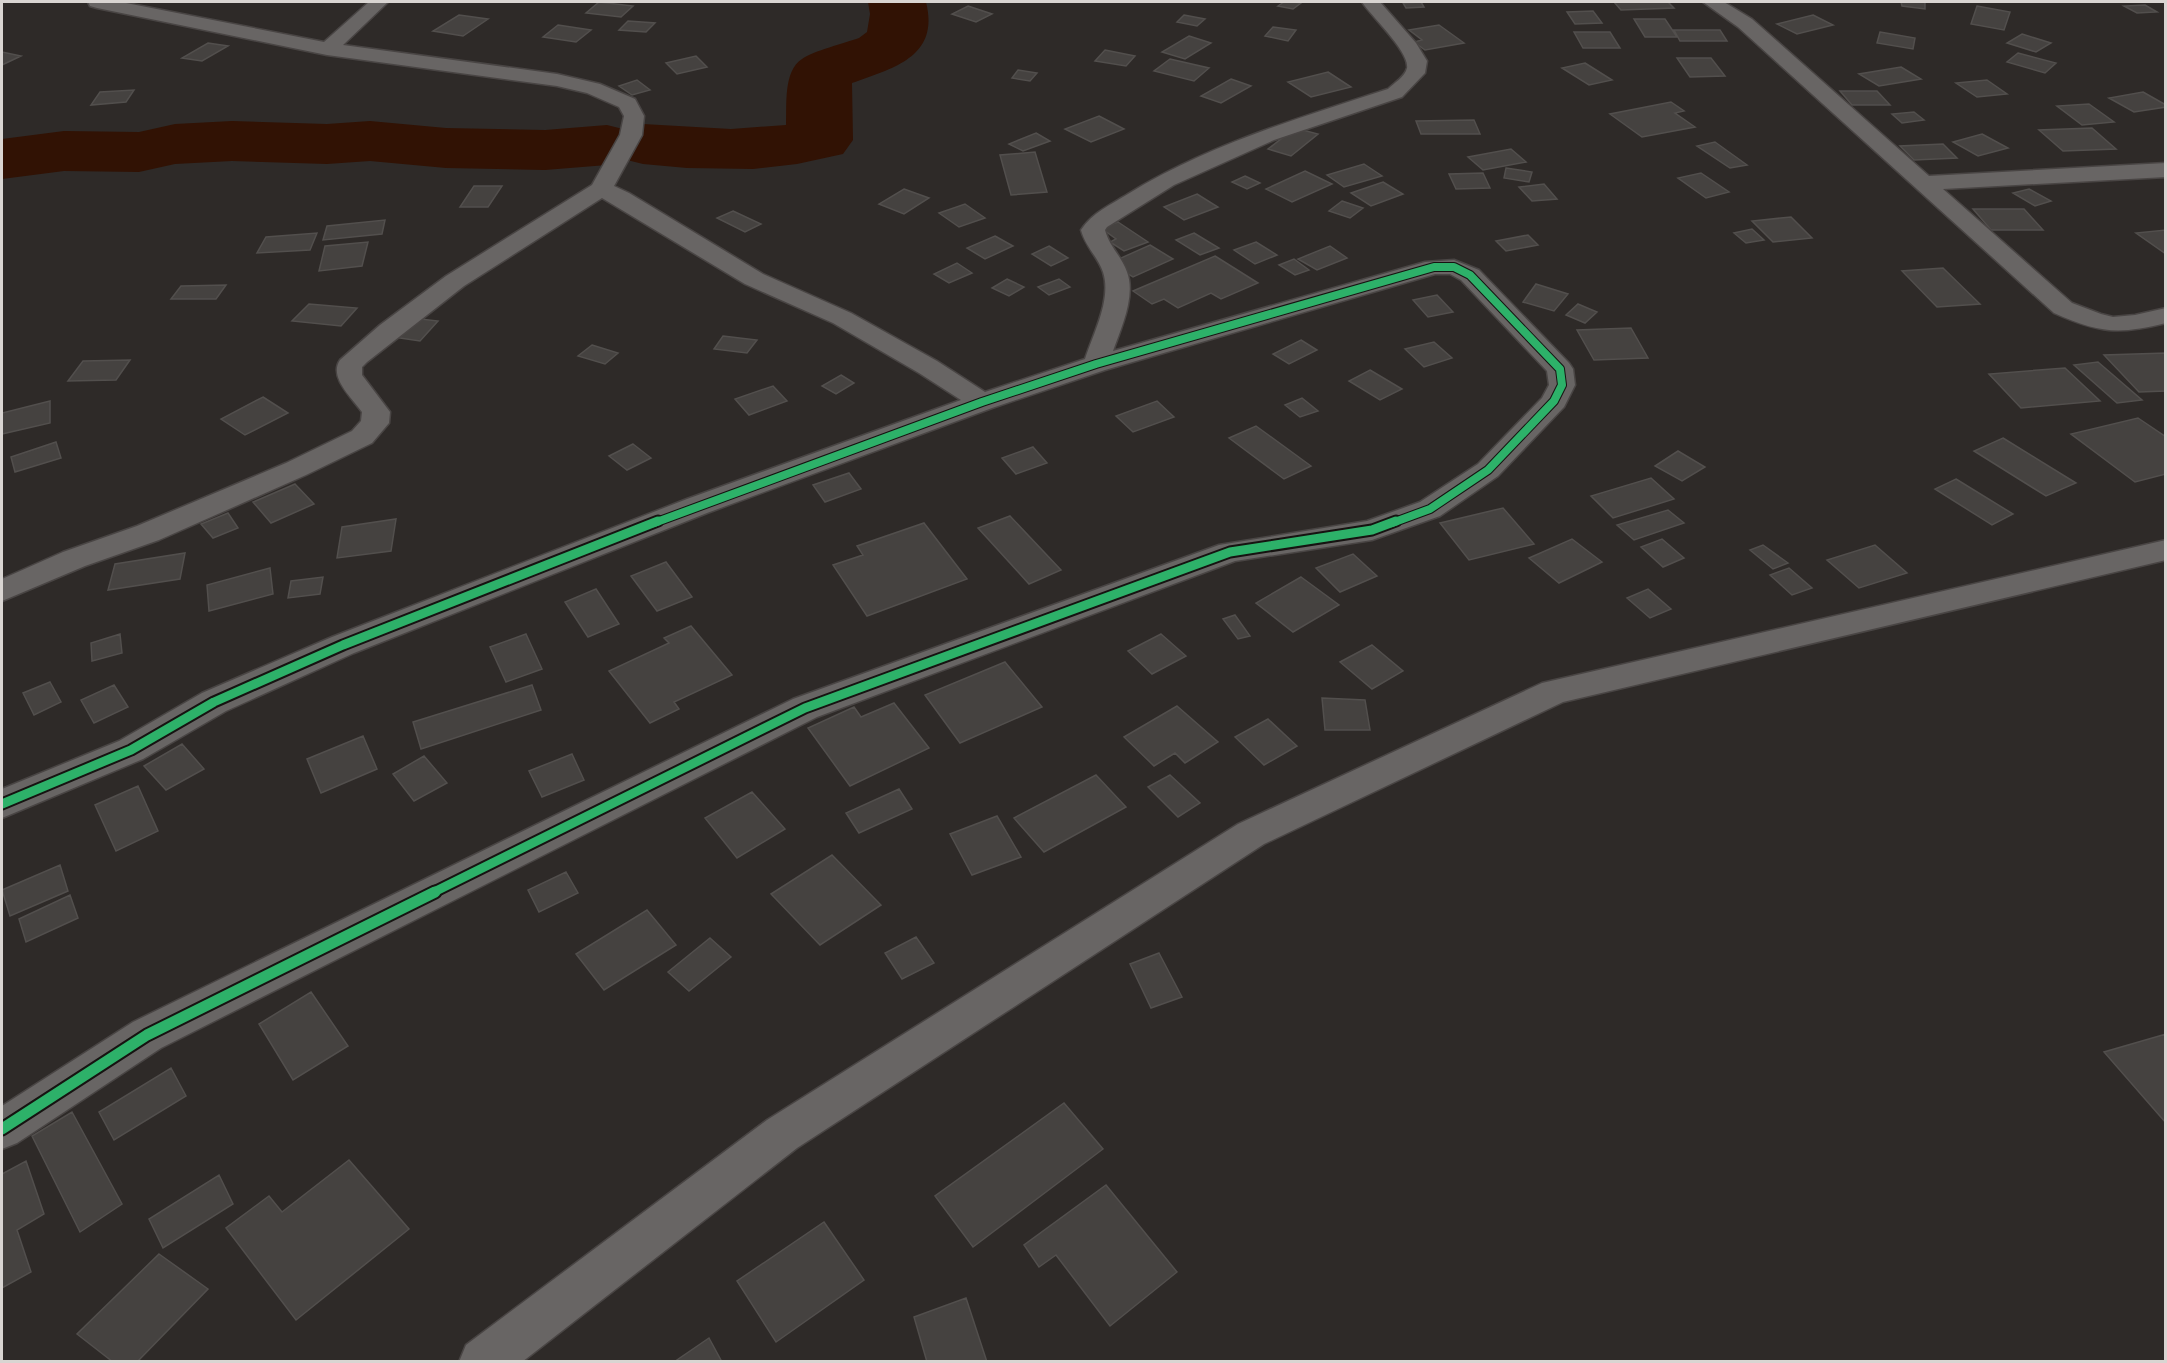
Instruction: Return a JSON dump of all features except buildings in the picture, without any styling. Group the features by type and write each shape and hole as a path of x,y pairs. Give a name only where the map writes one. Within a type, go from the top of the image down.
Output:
{"street":[{"path":"2,591 74,559 148,533 296,469 362,437 375,423 376,412 349,375 350,366 358,356 455,281 601,189 627,143 634,116 628,103 593,88 557,80 414,63 327,49 98,2"},
{"path":"327,49 379,2"},
{"path":"1096,364 1114,305 1116,289 1116,273 1094,239 1093,231 1098,222 1166,180 1266,135 1395,93 1410,81 1417,67 1416,54 1371,2"},
{"path":"1712,2 1745,22 2063,308 2098,324 2124,326 2166,315"},
{"path":"1925,183 2166,170"},
{"path":"601,189 621,198 754,279 842,318 982,402"},
{"path":"2,804 131,750 214,702 344,645 697,506 982,402 1096,364 1434,267 1454,267 1470,275 1560,369 1562,385 1554,401 1488,470 1430,508 1372,530 1230,552 805,708 147,1035 2,1129"},
{"path":"483,1362 782,1134 1251,834 1554,692 2166,550"}],"waterway":[{"path":"643,144 687,148 753,149 819,140 820,81 823,72 881,51 896,38 899,14 897,2"},
{"path":"2,159 64,151 139,152 175,144 232,141 327,144 370,141 446,148 545,150 607,145"}],"cycle path":[{"path":"2,804 131,750 214,702 343,645 697,506 982,402 1096,364 1434,267 1454,267 1470,275 1560,369 1562,385 1554,401 1488,470 1430,509 1372,530 1230,552 805,708 147,1035 2,1129"}]}
